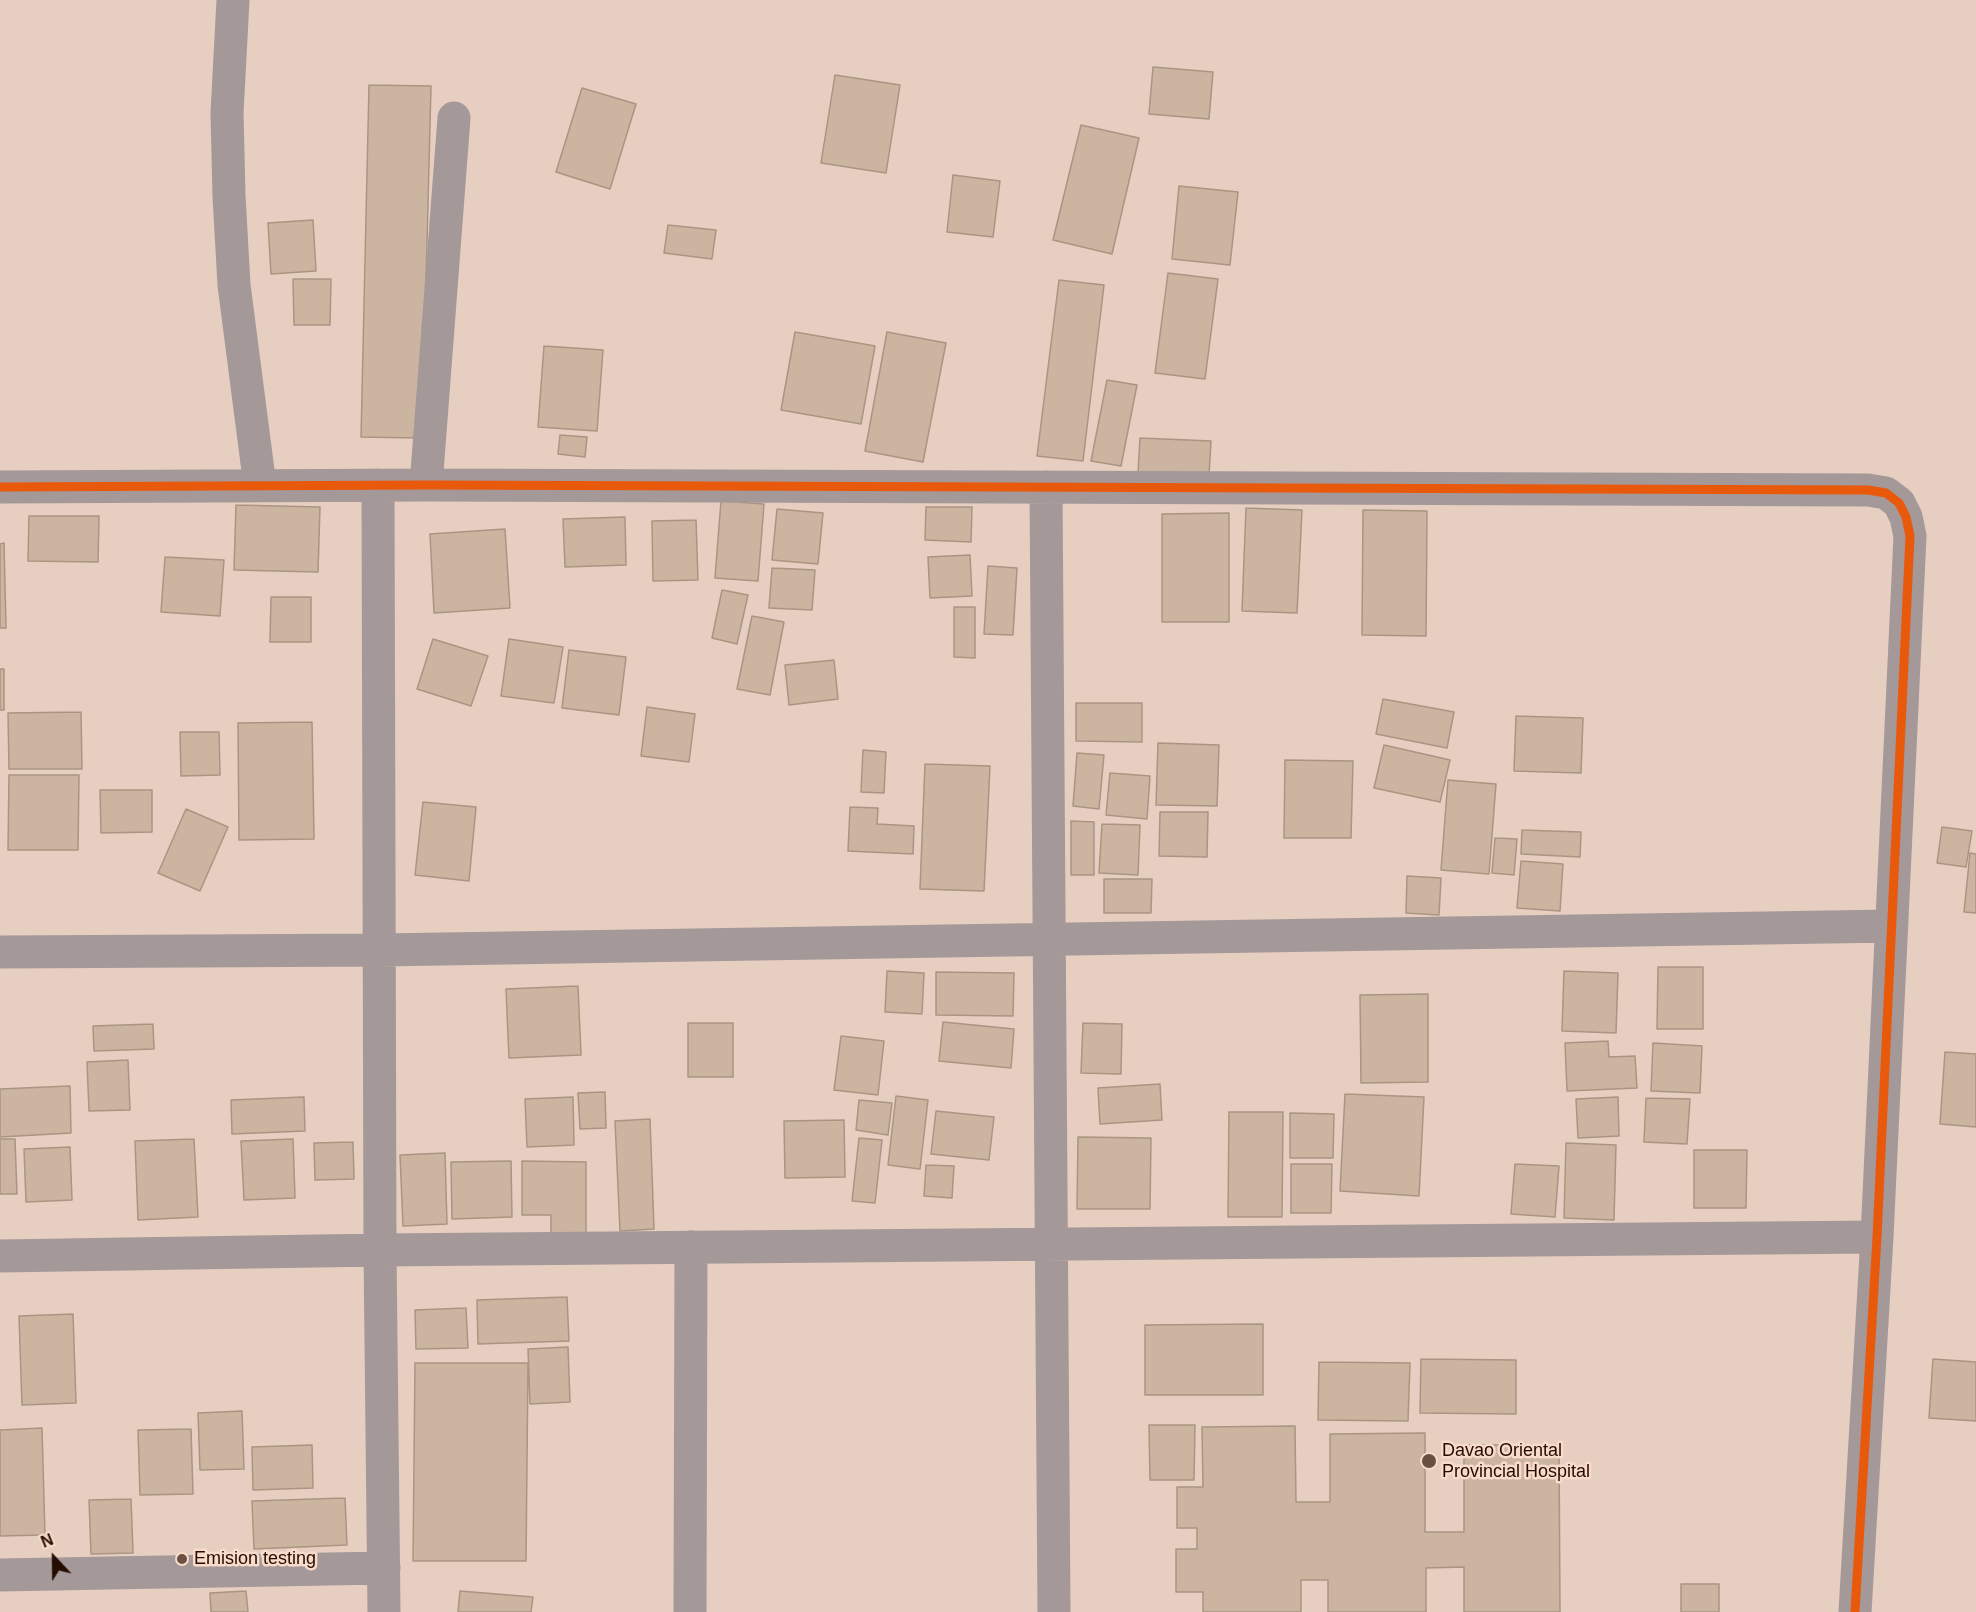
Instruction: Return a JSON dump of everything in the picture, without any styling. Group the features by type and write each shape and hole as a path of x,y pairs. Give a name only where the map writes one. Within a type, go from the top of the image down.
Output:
{"street":[{"path":"233,0 227,113 228,196 234,285 260,486"},
{"path":"426,485 454,118"},
{"path":"378,485 380,1250 384,1612"},
{"path":"0,487 426,485 1868,490 1886,494 1899,503 1906,517 1910,536 1877,1237 1855,1612"},
{"path":"1047,487 1054,1612"},
{"path":"0,952 380,950 1891,926"},
{"path":"0,1256 380,1250 1877,1237"},
{"path":"690,1612 692,1247"},
{"path":"0,1575 384,1568"}],"building":[{"path":"1153,67 1213,72 1209,119 1149,114"},
{"path":"835,75 900,85 886,173 821,163"},
{"path":"369,85 431,86 422,438 361,437"},
{"path":"582,88 636,104 610,189 556,172"},
{"path":"1081,125 1139,138 1112,254 1053,240"},
{"path":"953,175 1000,181 993,237 947,232"},
{"path":"1179,186 1238,192 1230,265 1172,259"},
{"path":"313,220 316,271 271,274 268,223"},
{"path":"668,225 716,230 712,259 664,253"},
{"path":"1168,273 1218,279 1205,379 1155,373"},
{"path":"293,279 331,279 330,325 294,325"},
{"path":"1059,280 1104,285 1083,461 1037,456"},
{"path":"795,332 875,346 861,424 781,410"},
{"path":"887,332 946,343 923,462 865,451"},
{"path":"544,346 603,350 597,431 538,427"},
{"path":"1107,380 1137,385 1121,466 1091,461"},
{"path":"560,435 587,437 585,457 558,454"},
{"path":"1140,438 1211,441 1209,475 1138,473"},
{"path":"721,501 764,504 758,581 715,578"},
{"path":"236,505 320,507 318,572 234,570"},
{"path":"926,507 972,507 971,542 925,540"},
{"path":"1246,508 1302,510 1297,613 1242,611"},
{"path":"777,509 823,513 818,564 772,560"},
{"path":"1363,510 1427,511 1426,636 1362,635"},
{"path":"1229,513 1229,622 1162,622 1162,514"},
{"path":"29,516 99,516 98,562 28,561"},
{"path":"625,517 626,565 565,567 563,519"},
{"path":"696,520 698,580 653,581 652,521"},
{"path":"505,529 510,608 434,613 430,534"},
{"path":"4,543 6,628 0,628 0,544"},
{"path":"970,555 972,596 930,598 928,557"},
{"path":"165,557 224,560 220,616 161,612"},
{"path":"988,566 1017,568 1013,635 984,634"},
{"path":"772,568 815,570 812,610 769,608"},
{"path":"722,590 748,595 737,644 712,638"},
{"path":"271,597 311,597 311,642 270,642"},
{"path":"954,607 975,607 975,658 954,657"},
{"path":"752,616 784,622 770,695 737,689"},
{"path":"433,639 488,656 471,706 417,689"},
{"path":"509,639 563,647 554,703 501,696"},
{"path":"569,650 626,657 619,715 562,708"},
{"path":"834,660 838,699 789,705 785,665"},
{"path":"0,669 4,669 4,710 0,710"},
{"path":"1383,699 1454,712 1447,748 1376,734"},
{"path":"1076,703 1142,703 1142,742 1076,741"},
{"path":"647,707 695,714 689,762 641,756"},
{"path":"81,712 82,769 9,769 8,713"},
{"path":"1516,716 1583,718 1581,773 1514,771"},
{"path":"312,722 314,839 239,840 238,723"},
{"path":"180,732 219,732 220,775 181,776"},
{"path":"1158,743 1219,745 1217,806 1156,805"},
{"path":"1384,745 1450,760 1440,802 1374,788"},
{"path":"863,750 886,752 884,793 861,792"},
{"path":"1077,753 1104,755 1099,809 1073,806"},
{"path":"1285,760 1353,761 1351,838 1284,838"},
{"path":"925,764 990,766 984,891 920,889"},
{"path":"1110,773 1150,776 1147,819 1106,815"},
{"path":"9,775 79,775 78,850 8,850"},
{"path":"1448,780 1496,784 1489,874 1441,870"},
{"path":"100,790 152,790 152,832 101,833"},
{"path":"423,802 476,807 469,881 415,875"},
{"path":"850,807 878,808 877,824 914,826 913,854 848,851"},
{"path":"186,809 228,827 200,891 158,873"},
{"path":"1160,812 1208,812 1207,857 1159,856"},
{"path":"1071,821 1094,822 1094,875 1071,875"},
{"path":"1102,824 1140,825 1138,875 1099,873"},
{"path":"1942,827 1972,831 1966,867 1937,863"},
{"path":"1522,830 1581,832 1580,857 1521,854"},
{"path":"1495,838 1517,839 1514,875 1492,873"},
{"path":"1970,853 1976,854 1976,913 1964,912"},
{"path":"1521,861 1563,864 1560,911 1517,908"},
{"path":"1407,876 1441,878 1439,915 1406,913"},
{"path":"1104,879 1152,879 1151,913 1104,913"},
{"path":"1658,967 1703,967 1703,1029 1657,1029"},
{"path":"887,971 924,973 922,1014 885,1012"},
{"path":"1564,971 1618,973 1616,1033 1562,1031"},
{"path":"936,972 1014,973 1013,1016 936,1015"},
{"path":"578,986 581,1055 509,1058 506,989"},
{"path":"1428,994 1428,1082 1361,1083 1360,995"},
{"path":"943,1022 1014,1029 1011,1068 939,1061"},
{"path":"688,1023 733,1023 733,1077 688,1077"},
{"path":"1083,1023 1122,1024 1121,1074 1081,1073"},
{"path":"153,1024 154,1049 94,1051 93,1026"},
{"path":"841,1036 884,1041 878,1095 834,1090"},
{"path":"1608,1041 1609,1057 1635,1056 1637,1088 1567,1091 1565,1043"},
{"path":"1653,1043 1702,1046 1700,1093 1651,1091"},
{"path":"1945,1052 1976,1054 1976,1127 1940,1124"},
{"path":"128,1060 130,1110 89,1111 87,1062"},
{"path":"1160,1084 1162,1120 1100,1124 1098,1088"},
{"path":"70,1086 71,1133 0,1137 0,1089"},
{"path":"605,1092 606,1128 580,1129 578,1093"},
{"path":"1345,1094 1424,1097 1419,1196 1340,1191"},
{"path":"896,1096 928,1100 920,1169 888,1165"},
{"path":"304,1097 305,1131 232,1134 231,1100"},
{"path":"573,1097 574,1145 527,1147 525,1099"},
{"path":"1618,1097 1619,1136 1578,1138 1576,1099"},
{"path":"1646,1098 1690,1099 1687,1144 1644,1142"},
{"path":"859,1100 892,1103 888,1135 856,1130"},
{"path":"936,1111 994,1117 989,1160 931,1154"},
{"path":"1229,1112 1283,1112 1282,1217 1228,1217"},
{"path":"1290,1113 1334,1114 1333,1158 1290,1158"},
{"path":"650,1119 654,1229 620,1231 615,1121"},
{"path":"844,1120 845,1177 785,1178 784,1121"},
{"path":"1078,1137 1151,1138 1150,1209 1077,1209"},
{"path":"859,1138 882,1140 875,1203 852,1201"},
{"path":"0,1139 15,1139 17,1194 0,1194"},
{"path":"194,1139 198,1217 138,1220 135,1141"},
{"path":"293,1139 295,1198 244,1200 241,1141"},
{"path":"353,1142 354,1179 315,1180 314,1143"},
{"path":"1566,1143 1616,1145 1614,1220 1564,1218"},
{"path":"70,1147 72,1200 26,1202 24,1149"},
{"path":"1694,1150 1747,1150 1746,1208 1694,1208"},
{"path":"445,1153 447,1224 403,1226 400,1155"},
{"path":"511,1161 512,1217 452,1219 451,1162"},
{"path":"522,1161 586,1162 586,1234 551,1234 551,1215 522,1215"},
{"path":"1291,1164 1332,1164 1331,1213 1291,1213"},
{"path":"1515,1164 1559,1166 1555,1217 1511,1214"},
{"path":"926,1165 954,1166 952,1198 924,1196"},
{"path":"567,1297 569,1341 478,1344 477,1300"},
{"path":"466,1308 468,1348 416,1349 415,1310"},
{"path":"73,1314 76,1403 22,1405 19,1316"},
{"path":"1263,1324 1263,1395 1145,1395 1145,1325"},
{"path":"568,1347 570,1402 530,1404 528,1349"},
{"path":"1421,1359 1516,1360 1516,1414 1420,1413"},
{"path":"1933,1359 1976,1362 1976,1421 1929,1418"},
{"path":"1319,1362 1410,1363 1408,1421 1318,1420"},
{"path":"415,1363 528,1363 526,1561 413,1561"},
{"path":"242,1411 244,1469 200,1470 198,1413"},
{"path":"1149,1425 1195,1425 1194,1480 1150,1480"},
{"path":"1295,1426 1296,1502 1330,1502 1330,1434 1425,1433 1425,1532 1464,1532 1464,1445 1559,1445 1560,1612 1464,1612 1464,1567 1426,1568 1426,1612 1328,1612 1328,1580 1301,1580 1301,1612 1203,1612 1203,1592 1176,1592 1176,1549 1197,1549 1197,1528 1177,1528 1177,1487 1203,1487 1202,1427"},
{"path":"42,1428 45,1535 0,1536 0,1430"},
{"path":"191,1429 193,1494 140,1495 138,1430"},
{"path":"312,1445 313,1488 253,1490 252,1447"},
{"path":"345,1498 347,1545 254,1549 252,1501"},
{"path":"131,1499 133,1553 91,1554 89,1500"},
{"path":"1681,1584 1719,1584 1719,1612 1681,1612"},
{"path":"246,1591 248,1612 211,1612 210,1593"},
{"path":"460,1591 533,1597 531,1612 458,1612"}],"cycle path":[{"path":"0,487 426,485 1868,490 1886,493 1899,503 1906,517 1910,536 1877,1237 1855,1612"}],"place":[{"name":"Davao Oriental Provincial Hospital","path":"1429,1461"},
{"name":"Emision testing","path":"182,1559"}]}
